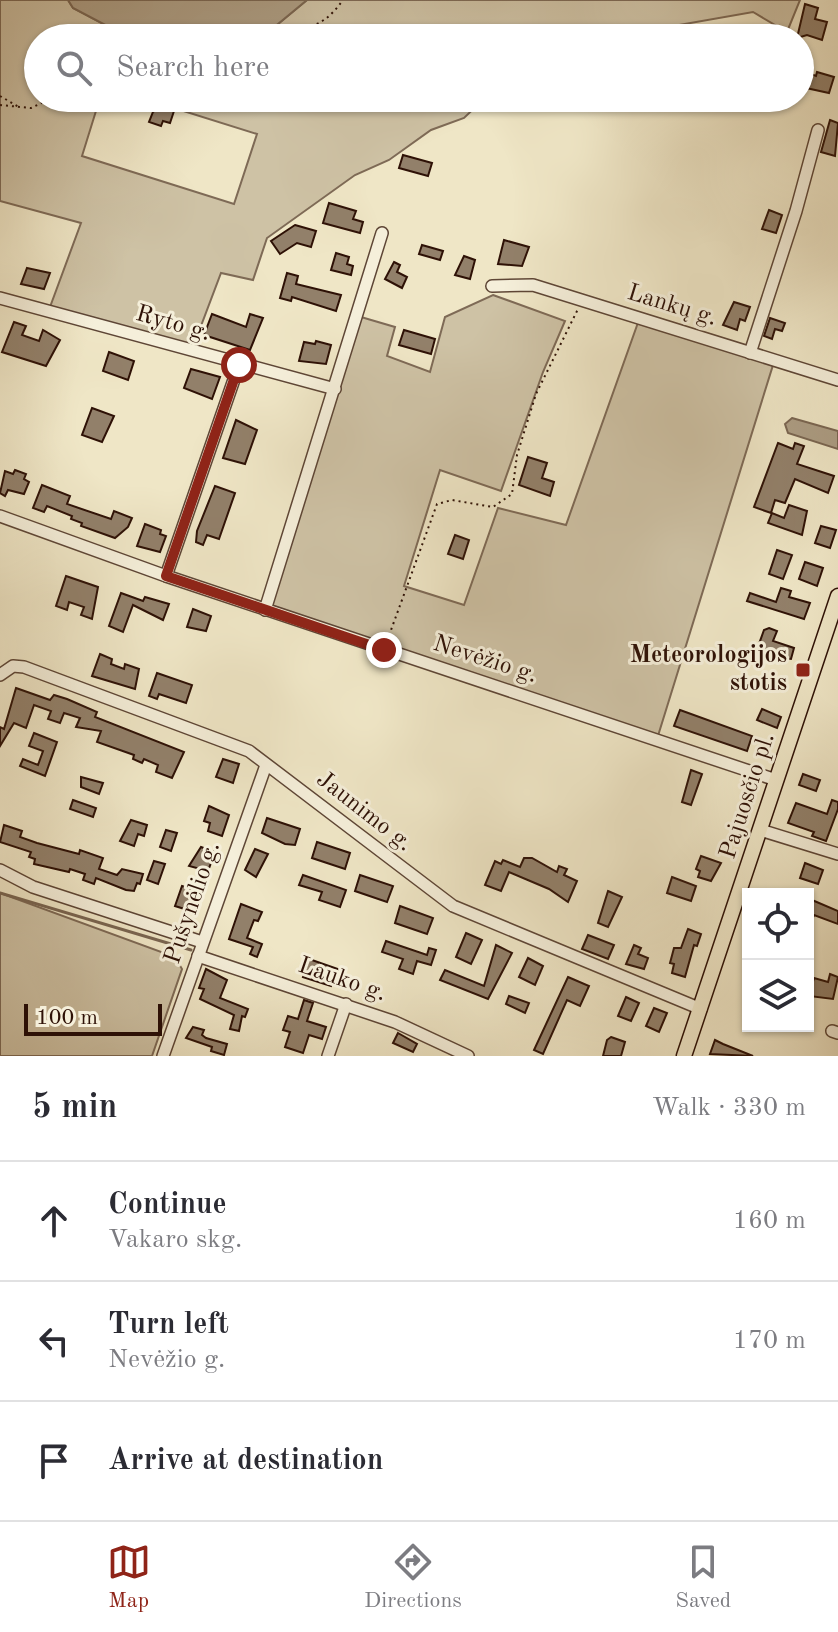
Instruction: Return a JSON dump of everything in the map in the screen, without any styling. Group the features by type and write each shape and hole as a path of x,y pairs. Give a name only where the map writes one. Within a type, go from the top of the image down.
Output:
{"main road":[{"name":"Pajuosčio pl.","path":"684,1056 838,596"}],"street":[{"path":"750,353 796,211 818,130"},
{"path":"265,610 382,233"},
{"name":"Lankų g.","path":"492,286 533,285 838,380"},
{"name":"Ryto g.","path":"0,298 335,389"},
{"path":"166,576 239,365"},
{"name":"Nevėžio g.","path":"0,516 265,610 776,780"},
{"name":"Jaunimo g.","path":"0,675 13,666 24,667 243,748 453,906 701,1009"},
{"name":"Pušynėlio g.","path":"163,1056 266,765"},
{"path":"760,830 838,854"},
{"path":"0,870 33,887 202,942"},
{"name":"Lauko g.","path":"198,956 346,1004 407,1027 468,1056"},
{"path":"328,1056 346,1004"}],"path":[{"path":"317,24 334,13 343,0"},
{"path":"0,96 20,107"},
{"path":"0,105 24,107"},
{"path":"384,650 437,504 452,500 493,507 507,501 512,494 517,455 536,394 582,301"}],"shaded area":[{"path":"0,0 68,0 73,8 103,24 24,24 24,112 96,112 82,156 234,204 257,134 187,112 470,112 464,118 431,130 389,160 355,175 267,238 253,280 221,273 193,347 50,307 81,223 0,201"},
{"path":"68,0 307,0 278,24 103,24 73,8"},
{"path":"307,0 800,0 790,24 773,24 753,12 685,24 278,24"},
{"path":"493,295 565,321 543,372 501,491 440,470 404,586 464,605 498,508 566,525 640,317 773,365 657,739 308,621 270,605 361,317 395,327 387,356 430,372 445,317"},
{"path":"792,418 838,431 838,449 788,433 785,424"},
{"path":"0,893 175,957 182,969 152,1056 0,1056"}],"building":[{"path":"805,4 818,8 815,19 827,22 822,40 814,37 814,24 800,24"},
{"path":"817,72 834,77 829,93 814,90"},
{"path":"153,112 174,112 170,123 163,121 161,126 149,122"},
{"path":"830,120 838,123 835,156 821,152"},
{"path":"403,155 432,163 428,176 399,168"},
{"path":"329,203 356,211 353,219 363,222 360,233 323,223"},
{"path":"769,210 782,215 776,233 762,229"},
{"path":"295,225 316,231 311,247 297,243 280,254 271,241"},
{"path":"504,240 529,247 522,266 498,264"},
{"path":"422,245 443,251 440,260 419,254"},
{"path":"336,253 349,257 347,264 353,266 351,275 331,270"},
{"path":"464,256 475,260 470,279 455,275"},
{"path":"394,262 400,265 397,272 407,277 402,288 385,279"},
{"path":"27,268 50,273 44,289 21,284"},
{"path":"287,273 298,276 296,284 341,295 336,311 292,297 291,301 280,298"},
{"path":"734,302 750,307 745,321 740,319 737,330 723,325"},
{"path":"212,314 246,327 250,314 263,318 250,350 204,335"},
{"path":"770,318 785,323 782,331 775,329 772,339 764,336"},
{"path":"14,322 26,326 22,335 39,341 43,330 60,340 46,366 2,352"},
{"path":"404,330 435,339 431,354 399,345"},
{"path":"316,341 331,345 326,364 299,361 304,342 315,344"},
{"path":"109,352 134,361 128,380 103,371"},
{"path":"191,369 220,377 212,399 184,388"},
{"path":"92,408 114,416 102,442 82,435"},
{"path":"236,420 257,430 245,464 223,458"},
{"path":"778,443 793,449 795,443 804,446 797,464 834,476 828,493 795,479 785,503 775,500 771,513 754,507"},
{"path":"528,457 547,463 542,478 554,482 550,496 519,485"},
{"path":"15,470 26,474 24,479 29,482 24,494 8,490 5,496 0,493 5,471 13,474"},
{"path":"42,485 70,496 67,504 111,519 114,511 132,518 128,527 115,538 81,526 82,523 71,519 72,516 47,506 44,512 33,508"},
{"path":"215,486 235,493 219,539 207,535 203,545 196,542 197,531"},
{"path":"789,505 807,511 802,535 768,523 772,513 784,518"},
{"path":"145,524 161,530 160,534 166,536 160,552 137,546"},
{"path":"821,526 836,530 830,548 815,543"},
{"path":"455,535 469,540 463,559 448,554"},
{"path":"777,550 792,555 783,579 769,574"},
{"path":"805,562 823,568 817,586 799,579"},
{"path":"66,576 98,587 92,619 81,615 84,607 69,602 67,610 56,606"},
{"path":"781,588 791,591 789,597 810,603 804,619 747,601 750,593 776,602"},
{"path":"121,593 143,601 145,597 169,604 163,620 133,605 123,632 109,626"},
{"path":"193,609 211,616 206,631 187,627"},
{"path":"764,630 777,631 773,641 794,648 791,659 755,655"},
{"path":"100,654 112,659 111,664 124,669 125,664 139,669 135,689 92,676"},
{"path":"157,673 192,685 186,703 159,694 157,699 149,696"},
{"path":"16,688 50,700 54,695 67,699 97,712 95,717 184,752 172,778 156,772 158,765 144,759 142,763 133,759 134,755 97,742 101,731 76,727 80,718 64,713 60,723 48,719 51,711 34,705 26,728 14,723 0,746 0,727 4,729"},
{"path":"762,709 781,717 777,728 757,720"},
{"path":"680,710 752,736 747,751 674,726"},
{"path":"34,733 57,742 45,776 20,766 23,759 38,765 43,751 29,746"},
{"path":"223,759 239,764 233,783 216,777"},
{"path":"691,770 702,774 691,805 682,802"},
{"path":"803,774 820,780 816,791 799,785"},
{"path":"81,777 103,783 99,794 81,787"},
{"path":"73,800 96,808 93,817 70,809"},
{"path":"832,800 838,802 838,809 826,841 812,836 814,832 788,823 796,803 827,814"},
{"path":"209,806 229,815 222,836 208,831 210,823 204,821"},
{"path":"267,818 300,829 295,845 285,844 262,833"},
{"path":"131,820 147,825 144,836 138,834 134,846 120,841"},
{"path":"4,825 22,831 20,837 37,843 79,854 80,850 103,858 99,869 117,875 122,869 143,874 140,884 137,883 134,891 96,878 94,884 83,880 85,874 70,869 69,872 34,864 35,859 29,857 31,852 0,842"},
{"path":"166,830 177,833 171,851 160,847"},
{"path":"317,842 350,853 345,869 312,858"},
{"path":"201,847 215,852 208,871 189,866"},
{"path":"255,849 268,854 256,877 245,870"},
{"path":"701,856 721,863 711,881 698,877 700,871 696,869"},
{"path":"524,858 532,858 557,872 559,866 567,869 564,875 577,881 568,902 549,889 509,872 501,891 485,885 495,861 501,864 503,860 520,867"},
{"path":"154,861 165,864 158,884 147,880"},
{"path":"805,863 823,870 818,884 800,878"},
{"path":"303,875 346,890 340,907 319,900 322,892 299,885"},
{"path":"360,875 393,886 387,902 355,891"},
{"path":"672,877 696,886 691,901 667,893"},
{"path":"182,886 203,893 200,901 195,900 191,911 175,906"},
{"path":"608,891 622,897 608,927 598,923"},
{"path":"814,901 838,911 838,924 814,915"},
{"path":"241,904 262,912 258,921 254,920 247,938 262,944 257,957 250,954 253,947 229,939"},
{"path":"400,906 433,918 427,934 395,923"},
{"path":"688,929 701,934 697,946 694,945 685,977 672,973 674,964 670,963 674,948 681,948"},
{"path":"466,933 482,940 471,964 456,957"},
{"path":"588,935 614,945 608,959 582,949"},
{"path":"386,941 427,955 429,948 436,950 431,965 417,961 413,974 399,969 403,959 382,952"},
{"path":"496,945 512,953 488,999 440,980 445,970 484,986"},
{"path":"634,945 641,948 638,954 648,958 644,969 626,964"},
{"path":"528,958 543,966 535,985 519,977"},
{"path":"309,959 338,969 331,986 303,977"},
{"path":"206,969 227,980 220,998 248,1009 245,1017 242,1016 239,1031 230,1029 234,1015 200,999 204,989 199,988"},
{"path":"830,974 838,977 833,999 814,997 814,978 828,982"},
{"path":"568,977 589,986 580,1006 567,1000 543,1054 534,1050"},
{"path":"509,996 529,1003 525,1013 506,1004"},
{"path":"626,997 639,1003 631,1021 618,1016"},
{"path":"304,1000 313,1003 307,1021 326,1027 322,1039 309,1035 303,1053 285,1047 290,1032 283,1030 288,1016 298,1019"},
{"path":"654,1008 667,1013 659,1032 646,1026"},
{"path":"193,1027 204,1030 202,1035 206,1038 227,1044 224,1055 211,1051 212,1047 186,1038"},
{"path":"398,1033 417,1044 413,1052 393,1043"},
{"path":"611,1037 625,1042 621,1056 603,1056 607,1040"},
{"path":"715,1040 723,1044 753,1056 710,1054"}],"waterway":[{"path":"0,893 191,950"}],"place":[{"name":"Meteorologijos stotis","path":"803,670"}],"route":[{"path":"239,365 166,576 384,650"}]}
